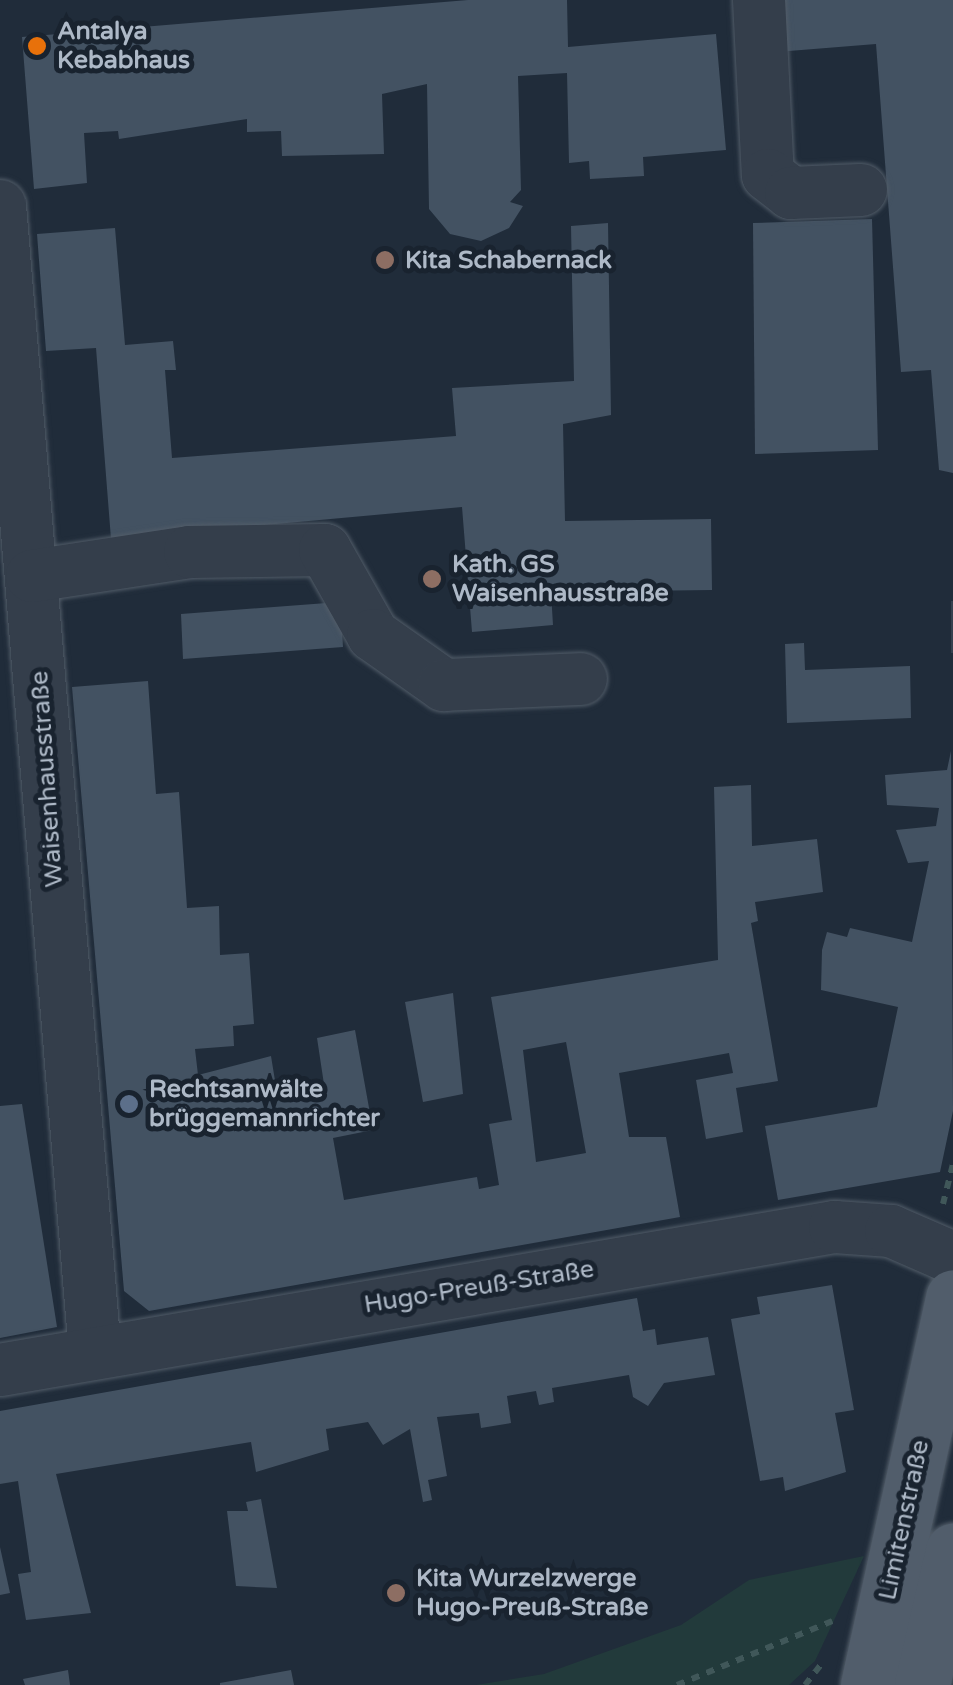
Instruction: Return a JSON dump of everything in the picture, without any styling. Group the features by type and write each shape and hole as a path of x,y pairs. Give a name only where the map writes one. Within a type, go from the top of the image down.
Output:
{"main road":[{"name":"Limitenstraße","path":"868,1685 866,1623 953,1297"},
{"path":"922,1685 953,1551"},
{"path":"848,1685 866,1623"}],"street":[{"path":"759,0 768,175 791,193 860,190"},
{"name":"Waisenhausstraße","path":"0,206 96,1352"},
{"path":"32,576 190,552 325,550 374,635 444,684 581,679"},
{"name":"Hugo-Preuß-Straße","path":"0,1370 836,1226 891,1231 953,1258"}],"path":[{"path":"949,1180 953,1164"},
{"path":"676,1685 866,1623"}],"green space":[{"path":"864,1556 815,1661 789,1685 476,1685 544,1674 681,1625 749,1580"}],"building":[{"path":"468,0 567,0 568,47 716,34 726,150 643,157 644,176 590,179 589,161 569,163 567,73 518,76 521,190 510,202 523,206 509,228 481,241 450,234 429,209 427,84 382,94 384,154 282,156 281,131 247,132 247,119 119,139 118,131 84,133 87,183 34,189 22,37"},
{"path":"760,0 953,0 953,473 939,470 931,370 901,372 876,44 764,53"},
{"path":"872,219 878,450 755,454 753,223"},
{"path":"608,223 611,415 563,424 565,521 711,519 712,590 551,592 553,625 472,632 462,507 111,539 96,348 46,351 37,234 115,228 125,345 173,341 176,370 165,370 172,458 456,436 452,388 574,381 571,226"},
{"path":"340,602 343,647 183,659 181,614"},
{"path":"804,643 805,670 910,666 911,718 787,723 785,644"},
{"path":"148,681 156,794 179,792 187,908 219,906 220,955 249,953 254,1024 233,1026 234,1046 195,1049 198,1075 271,1056 278,1099 325,1091 317,1038 355,1030 373,1130 333,1138 344,1200 477,1177 479,1189 499,1185 489,1124 512,1120 491,997 718,960 714,787 751,785 752,846 817,839 823,892 755,902 758,921 751,923 778,1081 736,1088 743,1132 706,1139 696,1080 733,1073 729,1053 619,1073 629,1137 666,1137 680,1217 149,1311 124,1291 72,687","holes":["566,1042 586,1153 536,1162 523,1050"]},
{"path":"951,751 953,1111 940,1172 778,1200 765,1126 877,1107 898,1007 821,990 822,950 827,932 847,937 850,928 912,942 929,861 908,863 896,830 936,826 939,808 887,805 885,775 947,770"},
{"path":"453,993 463,1094 423,1102 405,1002"},
{"path":"22,1104 57,1327 0,1338 0,1106"},
{"path":"832,1285 854,1410 835,1413 846,1472 785,1491 783,1477 760,1481 731,1319 760,1314 757,1297"},
{"path":"637,1298 643,1331 655,1329 657,1345 708,1337 715,1375 664,1383 648,1406 633,1397 629,1375 552,1388 554,1402 539,1405 536,1391 507,1396 511,1423 481,1428 479,1413 437,1417 447,1476 428,1480 432,1500 423,1502 410,1429 383,1445 368,1422 326,1429 329,1450 256,1472 251,1442 56,1474 91,1613 26,1620 18,1574 31,1572 18,1481 0,1484 0,1411"},
{"path":"261,1499 277,1588 236,1586 227,1511 248,1511 246,1502"},
{"path":"0,1547 10,1593 0,1595"},
{"path":"68,1670 70,1685 25,1685 23,1679"},
{"path":"291,1670 294,1685 220,1685 220,1683"}],"place":[{"name":"Antalya Kebabhaus","path":"37,46"},
{"name":"Kita Schabernack","path":"385,260"},
{"name":"Kath. GS Waisenhausstraße","path":"432,579"},
{"name":"Rechtsanwälte brüggemannrichter","path":"129,1104"},
{"name":"Kita Wurzelzwerge Hugo-Preuß-Straße","path":"396,1593"}]}
